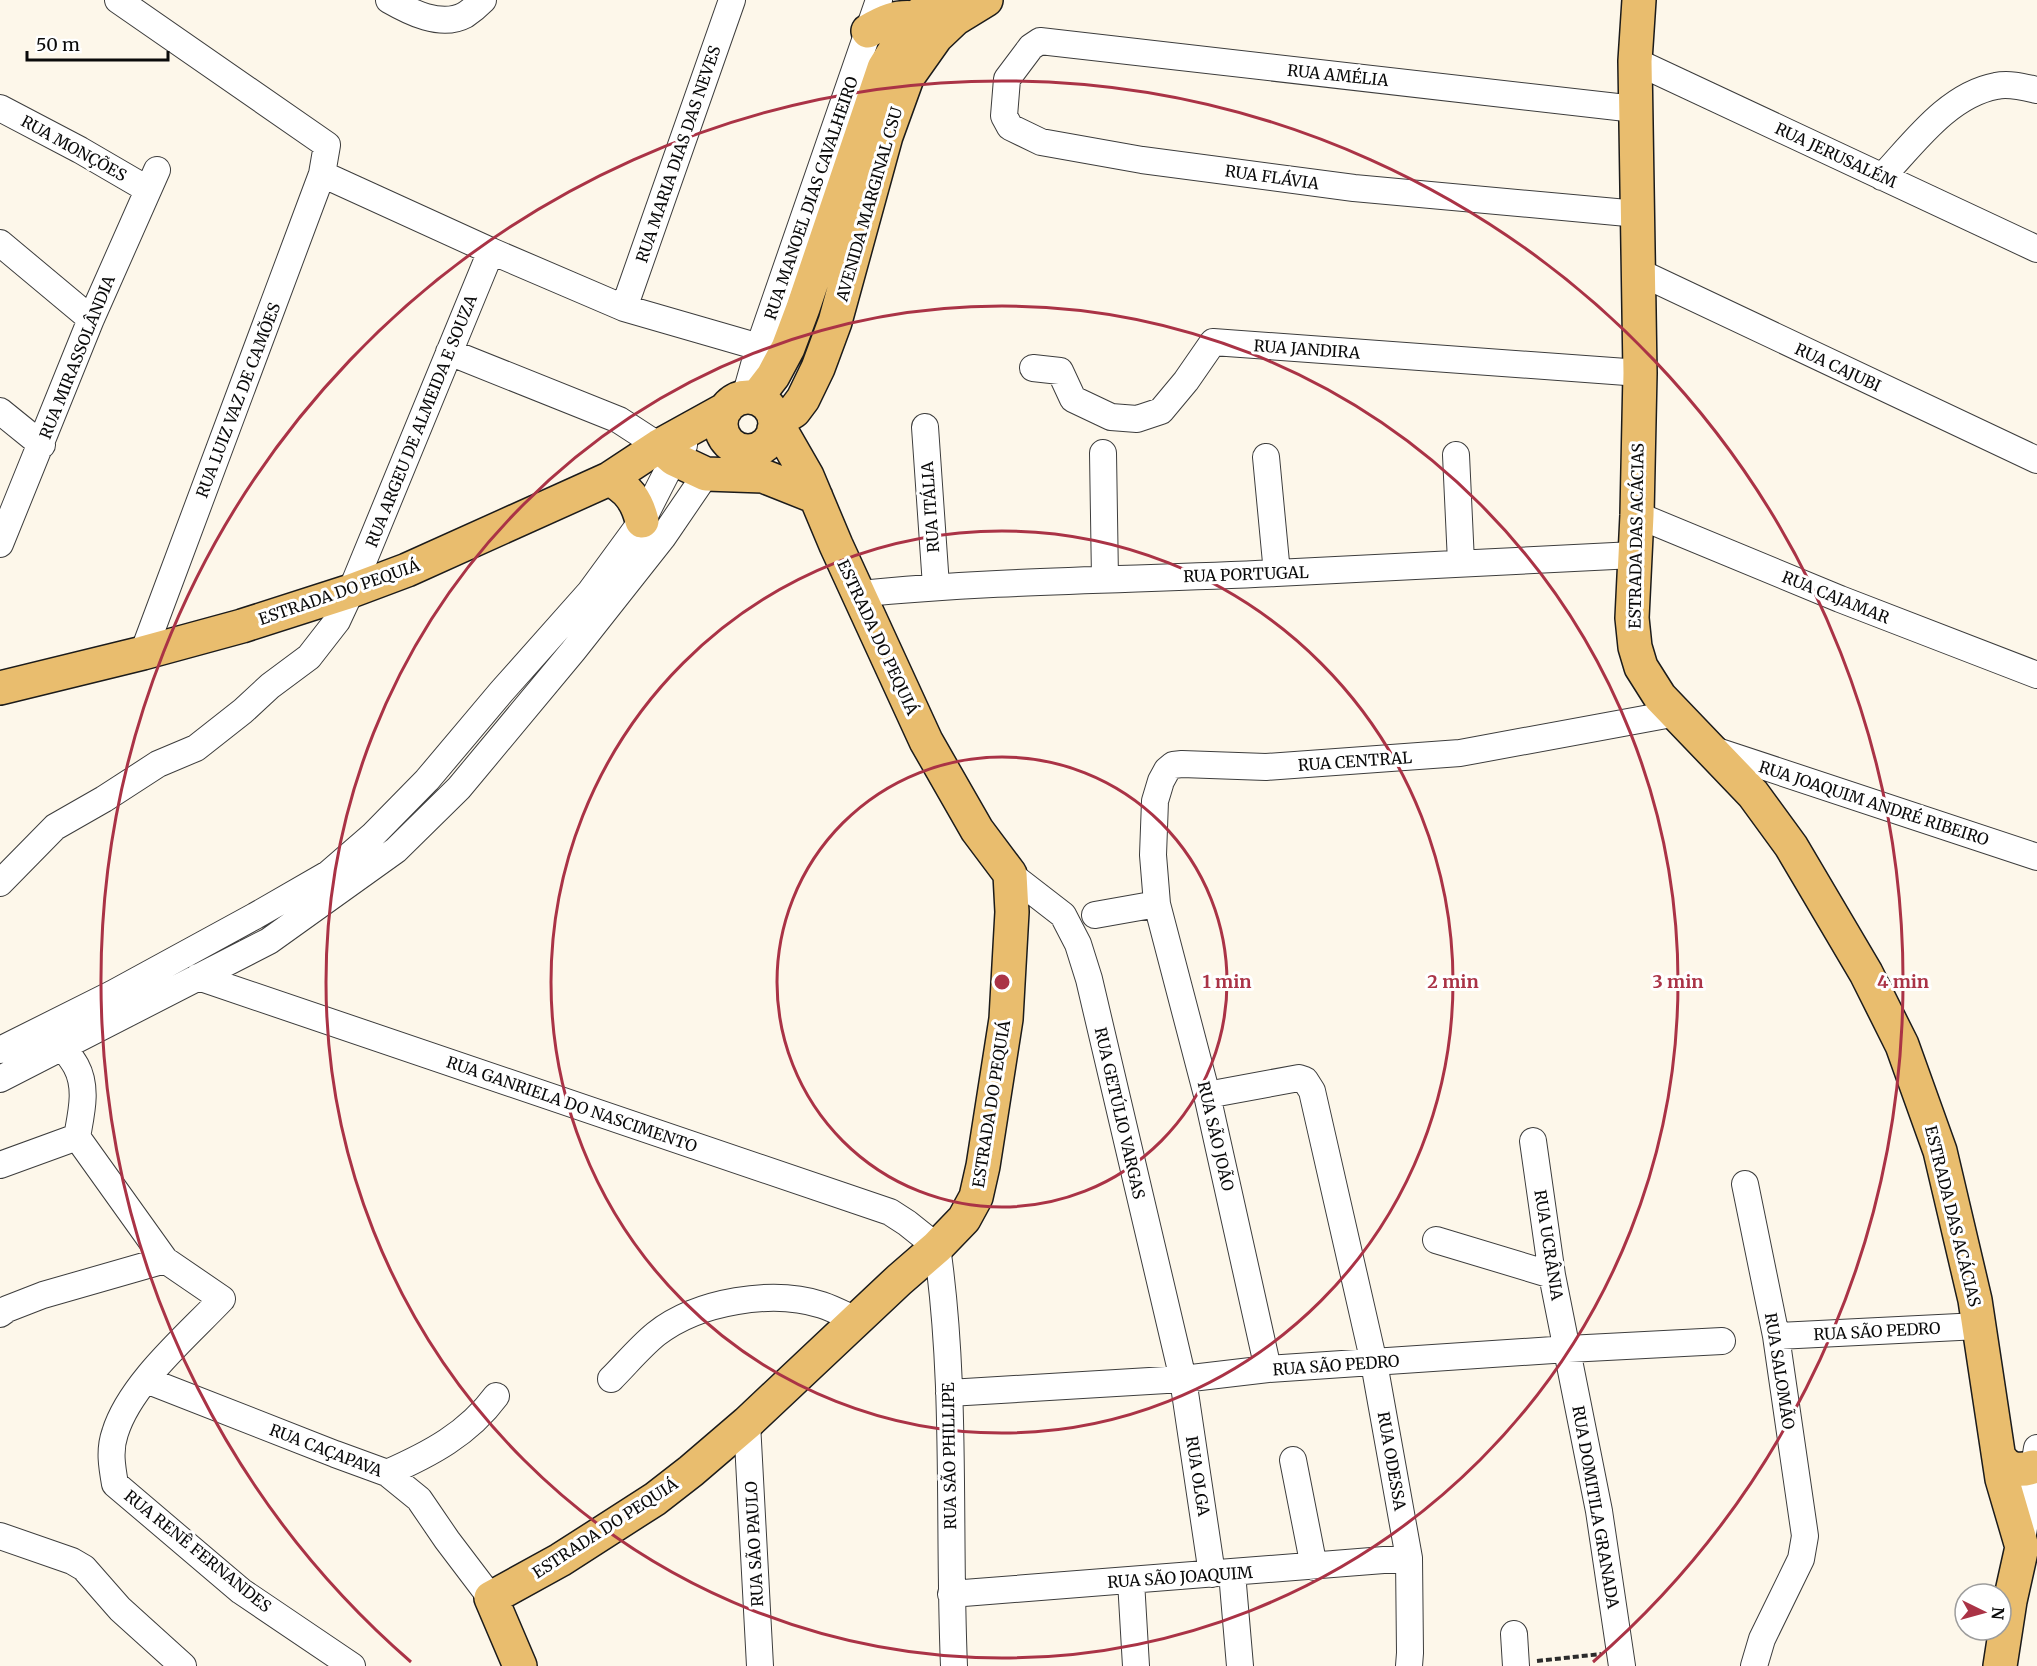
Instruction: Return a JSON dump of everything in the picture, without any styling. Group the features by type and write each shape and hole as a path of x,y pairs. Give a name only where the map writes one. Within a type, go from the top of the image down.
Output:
{"main road":[{"name":"AVENIDA MARGINAL CSU","path":"926,9 884,69 788,348 755,411 794,411 803,399 818,368 835,322 886,136 907,78 936,37 955,19 986,0"},
{"name":"ESTRADA DAS ACÁCIAS","path":"1639,0 1635,61 1640,373 1632,618 1635,647 1641,667 1660,697 1753,794 1791,846 1866,973 1902,1045 1940,1151 1975,1300 2002,1479 2022,1547"},
{"path":"868,31 891,18 926,9"},
{"path":"755,411 766,444 750,451 739,449 728,442 722,432 722,420 755,411"},
{"name":"ESTRADA DO PEQUIÁ","path":"0,687 143,653 242,626 351,591 407,570 667,453 697,425 755,411 784,436 792,448 926,741 977,830 1010,874 1012,912 1006,1019 976,1197 964,1219 938,1247 856,1320 747,1423 655,1499 560,1560 491,1598"},
{"path":"706,474 739,449"},
{"path":"739,449 743,460 750,468 763,476 816,497"},
{"path":"667,453 706,474 763,476"},
{"path":"609,479 628,491 634,498 642,521"},
{"path":"2000,1458 2003,1464 2024,1470 2035,1457"},
{"path":"2003,1664 2010,1601 2022,1547"},
{"path":"491,1598 520,1666"}],"street":[{"name":"RUA LUIZ VAZ DE CAMÕES","path":"118,0 327,145 322,174 143,653"},
{"path":"399,2 432,18 452,19 464,15 483,0"},
{"name":"RUA MARIA DIAS DAS NEVES","path":"624,308 732,0"},
{"name":"RUA MANOEL DIAS CAVALHEIRO","path":"755,411 759,347 879,0"},
{"name":"RUA AMÉLIA","path":"1040,41 1635,109"},
{"name":"RUA FLÁVIA","path":"1040,41 1031,47 1007,79 1004,116 1010,127 1041,142 1142,160 1354,188 1638,214"},
{"name":"RUA JERUSALÉM","path":"1635,61 2037,249"},
{"path":"1882,177 1943,113 1975,92 1998,85 2020,86 2037,90"},
{"name":"RUA MONÇÕES","path":"0,108 80,150 152,180"},
{"path":"322,174 491,251 624,308 759,347"},
{"name":"RUA MIRASSOLÂNDIA","path":"0,544 42,445 91,319 152,180"},
{"path":"0,243 91,319"},
{"name":"RUA ARGEU DE ALMEIDA E SOUZA","path":"0,883 55,827 158,764 196,748 243,711 270,686 309,657 338,621 491,251"},
{"name":"RUA CAJUBI","path":"1639,272 2037,460"},
{"name":"RUA JANDIRA","path":"1033,368 1060,370 1073,399 1111,417 1137,419 1161,411 1186,381 1213,342 1640,373"},
{"path":"0,1050 181,958 328,874 373,836 427,780 590,592 642,521 667,453 619,420 449,352"},
{"path":"0,411 42,445"},
{"name":"RUA ITÁLIA","path":"925,427 936,586"},
{"path":"1103,453 1105,579"},
{"path":"1456,455 1461,562"},
{"path":"1266,457 1277,573"},
{"path":"0,1079 269,941 396,850 459,788 663,537 706,474"},
{"name":"RUA CAJAMAR","path":"1637,514 1840,599 2037,675"},
{"name":"RUA PORTUGAL","path":"858,594 936,586 1034,581 1277,573 1634,555"},
{"path":"528,662 548,680"},
{"name":"RUA CENTRAL","path":"1157,904 1153,855 1155,801 1161,781 1173,765 1266,767 1460,753 1677,713"},
{"name":"RUA JOAQUIM ANDRÉ RIBEIRO","path":"1710,748 2037,857"},
{"name":"RUA GETÚLIO VARGAS","path":"1010,874 1063,915 1078,944 1089,979 1183,1379"},
{"path":"1095,915 1157,904"},
{"name":"RUA SÃO JOÃO","path":"1157,904 1207,1095 1268,1369"},
{"name":"RUA GANRIELA DO NASCIMENTO","path":"198,977 890,1212 938,1247"},
{"path":"0,1165 77,1137 83,1085 76,1066 49,1026"},
{"name":"RUA ODESSA","path":"1207,1095 1299,1078 1309,1084 1374,1363 1409,1558 1409,1666"},
{"name":"RUA RENÊ FERNANDES","path":"77,1137 165,1260 222,1299 146,1380 129,1403 115,1433 111,1461 115,1484 241,1591 352,1666"},
{"name":"RUA UCRÂNIA","path":"1533,1141 1552,1275 1568,1349"},
{"name":"RUA SALOMÃO","path":"1746,1184 1776,1336 1805,1544 1801,1559 1770,1622 1754,1666"},
{"path":"1436,1240 1552,1275"},
{"name":"RUA SÃO PHILLIPE","path":"938,1247 950,1393 951,1594 954,1666"},
{"path":"0,1314 43,1295 165,1260"},
{"path":"611,1379 657,1333 703,1309 751,1299 788,1298 822,1305 856,1320"},
{"name":"RUA SÃO PEDRO","path":"1776,1336 1979,1326"},
{"name":"RUA SÃO PEDRO","path":"950,1393 1183,1379 1268,1369 1722,1341"},
{"name":"RUA DOMITILA GRANADA","path":"1568,1349 1599,1511 1622,1659"},
{"name":"RUA OLGA","path":"1183,1379 1240,1666"},
{"name":"RUA CAÇAPAVA","path":"146,1380 387,1473 419,1499 491,1598"},
{"path":"387,1473 428,1455 483,1414 496,1396"},
{"name":"RUA SÃO PAULO","path":"747,1423 760,1666"},
{"path":"2022,1547 2035,1457"},
{"path":"1293,1460 1314,1567"},
{"path":"0,1536 64,1558 84,1568 120,1609 183,1666"},
{"name":"RUA SÃO JOAQUIM","path":"951,1594 1409,1558"},
{"path":"1131,1581 1136,1666"},
{"path":"1514,1634 1516,1664"}],"path":[{"path":"1516,1664 1622,1659"}]}
